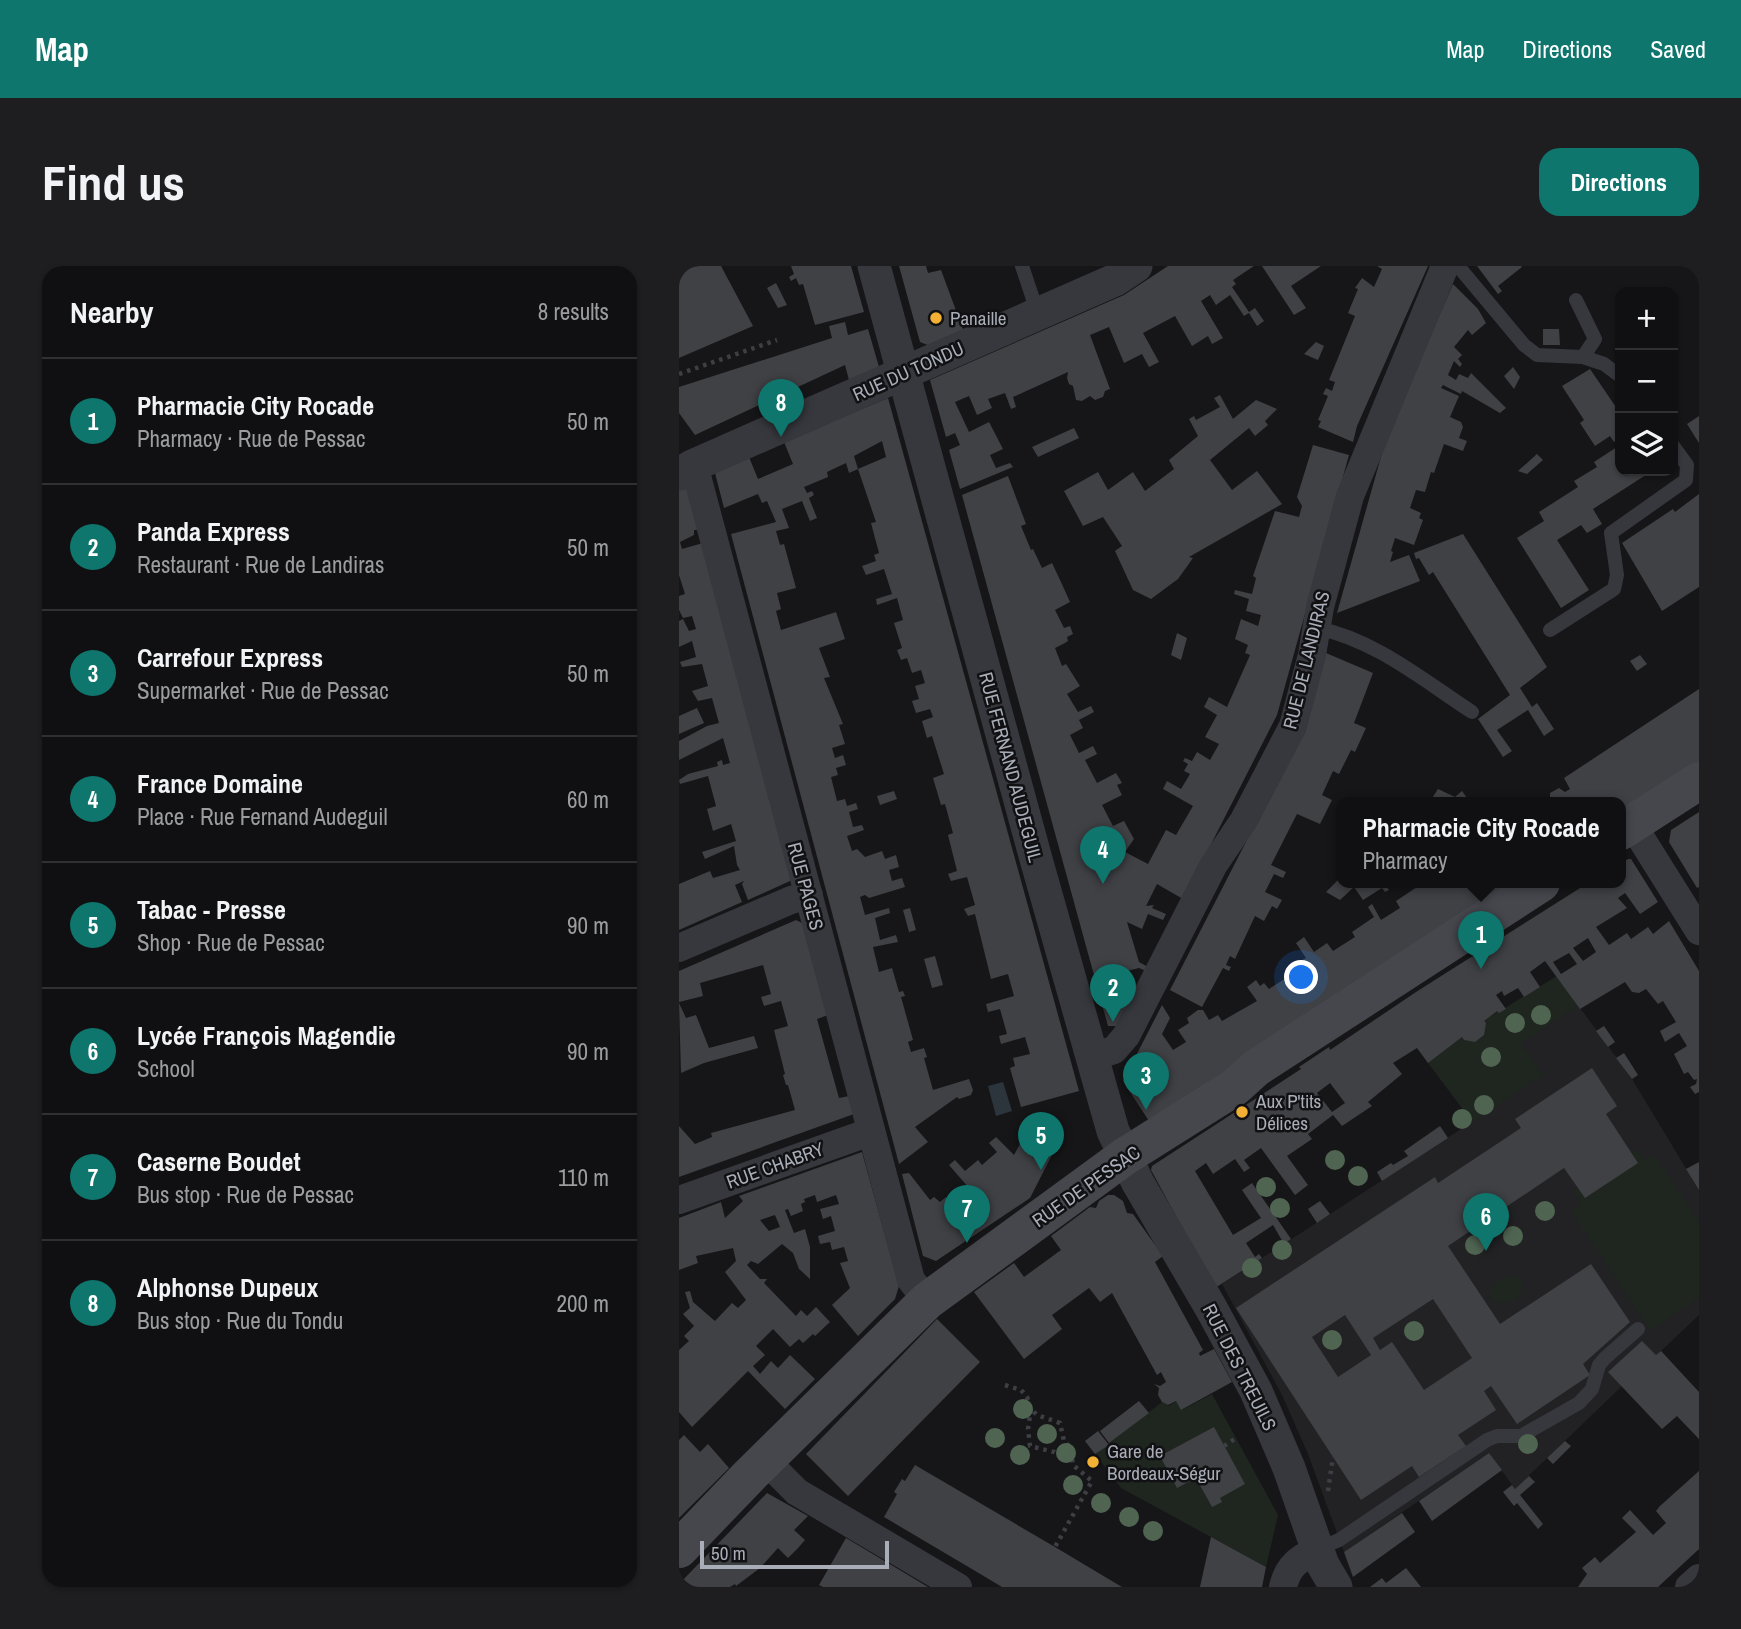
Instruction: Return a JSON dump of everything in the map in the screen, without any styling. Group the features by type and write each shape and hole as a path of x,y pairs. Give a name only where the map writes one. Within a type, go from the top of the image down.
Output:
{"main road":[{"path":"1627,827 1699,781"},
{"name":"RUE DE PESSAC","path":"679,1549 765,1460 927,1301 1124,1157 1235,1087 1256,1068 1533,888"}],"street":[{"name":"RUE FERNAND AUDEGUIL","path":"874,266 1091,1057 1113,1131 1124,1157"},
{"name":"RUE DU TONDU","path":"685,470 1115,280 1136,266"},
{"name":"RUE DE LANDIRAS","path":"1091,1057 1114,1050 1126,1036 1213,866 1244,820 1293,726 1320,607 1350,496 1445,266"},
{"name":"RUE PAGES","path":"685,470 697,476 911,1280 927,1301"},
{"path":"1627,827 1699,931"},
{"path":"679,948 791,900 809,895"},
{"name":"RUE CHABRY","path":"679,1200 870,1132"},
{"name":"RUE DES TREUILS","path":"1124,1157 1253,1385 1289,1468 1323,1565 1336,1587"},
{"path":"765,1460 797,1492 958,1587"},
{"path":"1283,1587 1291,1565 1318,1549"},
{"path":"1689,1587 1699,1578"}],"lane":[{"path":"1022,266 1038,314"},
{"path":"1458,266 1524,345 1537,355 1583,357 1604,363 1615,372"},
{"path":"1576,300 1595,339 1583,357"},
{"path":"1550,630 1614,589 1617,575 1611,533 1686,480 1687,465 1678,453"},
{"path":"1316,628 1370,646 1472,712"},
{"path":"1318,1549 1339,1540 1487,1440 1497,1436 1521,1436 1579,1404 1592,1389 1599,1365 1638,1329"}],"path":[{"path":"679,374 777,340"},
{"path":"1005,1385 1021,1390 1037,1415 1060,1423 1065,1441 1070,1447 1071,1462 1075,1469 1092,1481 1055,1547"},
{"path":"1031,1409 1028,1429 1030,1446 1054,1452 1071,1462"},
{"path":"1224,1446 1236,1438"},
{"path":"1329,1471 1333,1457"}],"shaded area":[{"path":"1463,964 1499,1013 1557,976 1632,1079 1699,1190 1699,1315 1661,1351 1699,1392 1699,1439 1677,1416 1662,1429 1622,1386 1515,1489 1489,1453 1344,1552 1308,1454 1282,1395 1222,1284 1472,1122 1413,1042"},
{"path":"1557,976 1578,1005 1521,1044 1543,1075 1473,1122 1428,1063 1462,1037 1475,1041 1484,1035 1484,1021"},
{"path":"1003,1082 1012,1111 996,1116 988,1086"},
{"path":"1637,1149 1645,1161 1655,1155 1699,1221 1699,1298 1650,1330 1571,1211 1581,1204 1573,1191"},
{"path":"1506,1276 1521,1278 1524,1287 1522,1292 1511,1301 1491,1299 1494,1284"},
{"path":"1212,1394 1278,1515 1266,1567 1121,1488 1095,1454 1162,1402 1169,1406 1176,1401 1182,1410"}],"building":[{"path":"679,266 721,266 753,326 679,358"},
{"path":"791,266 851,266 864,312 815,325 803,284 799,285 796,278 791,281 789,277 794,274"},
{"name":"Panaille","path":"899,266 926,266 928,273 941,270 964,332 930,346 920,342"},
{"path":"1168,266 1254,266 1233,280 1236,284 1232,287 1249,312 1255,308 1264,321 1257,326 1249,313 1244,316 1230,295 1216,305 1210,295 1201,301 1223,338 1212,344 1208,336 1192,346 1175,316 1143,333 1159,362 1149,367 1142,354 1124,363 1109,327 1090,335 1110,389 1105,391 1103,397 1095,400 1090,396 1082,401 1076,400 1073,386 1067,378 1068,372 1013,397 1016,407 1011,409 1005,393 988,399 992,408 977,415 969,396 955,402 969,432 989,422 1003,449 990,455 996,468 1010,463 1013,467 960,489 949,450 960,445 955,433 946,437 930,380 1124,295"},
{"path":"1262,266 1321,266 1291,286 1306,308 1294,315"},
{"path":"1377,266 1428,266 1357,426 1353,442 1318,427 1321,421 1318,420 1328,396 1323,394 1326,388 1332,391 1335,382 1329,380 1355,316 1348,313 1358,289 1355,288 1362,278 1374,287 1382,269"},
{"path":"1477,266 1522,267 1498,286 1502,291 1498,294"},
{"path":"776,283 787,305 778,308 767,288"},
{"path":"1453,284 1478,309 1486,323 1472,335 1468,330 1454,347 1462,355 1458,359 1462,364 1460,367 1454,361 1448,375 1456,380 1459,374 1468,378 1471,373 1506,408 1500,413 1462,391 1461,394 1443,385 1441,388 1459,396 1450,417 1461,422 1463,427 1459,438 1467,441 1463,451 1444,444 1425,492 1416,490 1410,508 1421,513 1419,518 1423,520 1414,545 1395,538 1391,551 1390,562 1409,555 1420,581 1337,613 1386,439"},
{"path":"845,322 848,335 868,329 879,367 849,380 845,365 695,435 679,413 679,387 832,338 829,326"},
{"path":"1543,329 1559,329 1560,345 1543,345"},
{"path":"1316,342 1324,346 1318,360 1304,354"},
{"path":"1513,367 1520,377 1514,389 1504,376"},
{"path":"1590,369 1615,406 1615,441 1610,436 1595,446 1580,423 1584,420 1562,386"},
{"path":"1220,395 1233,419 1256,400 1277,409 1265,421 1268,425 1255,436 1249,428 1210,460 1232,490 1257,471 1282,504 1189,557 1193,558 1178,579 1151,599 1133,590 1115,551 1122,546 1103,517 1083,526 1064,491 1098,472 1108,490 1133,472 1145,491 1174,469 1169,460 1198,436 1189,419 1194,416 1196,420 1220,407 1214,398"},
{"path":"888,398 1079,1091 1021,1107 1010,1068 1015,1066 1013,1058 1030,1054 1025,1037 1001,1044 999,1036 1007,1034 1000,1009 988,1012 986,1004 1014,996 1008,974 991,979 975,914 968,916 964,909 975,905 967,877 951,881 948,874 957,871 948,835 953,833 945,804 941,805 933,778 944,774 932,736 927,738 922,721 933,717 930,709 916,713 912,701 919,699 915,686 925,683 921,670 912,673 907,658 901,660 897,650 902,648 894,623 903,620 897,598 877,605 876,599 892,594 884,569 866,575 862,566 876,561 874,555 879,553 871,523 876,522 858,469 849,473 846,463 827,472 828,477 804,487 807,493 812,491 814,495 809,498 817,518 810,521 802,501 782,509 789,528 776,531 780,545 784,544 796,588 777,593 781,609 776,611 781,630 836,612 845,639 819,648 830,677 824,678 843,724 839,725 845,744 832,748 835,758 843,755 846,765 836,768 838,775 831,777 837,801 845,799 847,806 856,803 858,809 849,812 853,827 862,825 864,830 847,836 852,851 857,849 865,857 882,851 885,859 896,855 899,867 889,870 892,881 902,878 905,887 869,898 865,895 860,897 865,915 889,908 890,913 875,918 880,940 896,935 898,942 873,947 879,972 892,968 899,992 903,991 905,996 901,997 913,1040 908,1042 911,1052 924,1048 933,1090 969,1079 973,1090 971,1095 959,1099 957,1097 915,1127 928,1142 899,1164 731,534 776,522 767,501 762,503 758,494 724,508 715,473 749,457 758,479 793,464 784,442","holes":["882,441 886,457 858,469 854,456"]},
{"path":"1699,416 1699,443 1687,424"},
{"path":"1074,428 1079,438 1038,457 1032,447"},
{"path":"1313,445 1349,455 1277,715 1183,899 1157,884 1146,906 1154,905 1152,908 1166,914 1163,920 1148,914 1142,929 1127,922 1139,962 1148,967 1146,971 1139,968 1127,971 1133,995 1118,1026 1108,1026 962,495 1008,476 1026,524 1021,526 1031,550 1033,549 1042,568 1052,563 1070,602 1055,610 1064,628 1070,626 1073,634 1067,637 1068,641 1055,648 1062,666 1066,664 1080,686 1067,694 1078,712 1091,706 1094,712 1079,720 1083,728 1070,735 1079,753 1093,746 1097,754 1085,760 1097,783 1116,773 1122,783 1117,785 1122,795 1102,805 1113,826 1124,821 1134,839 1125,852 1148,864 1166,830 1176,835 1193,806 1163,789 1167,781 1181,789 1190,774 1184,771 1188,764 1183,761 1185,758 1192,761 1197,752 1210,760 1219,744 1205,737 1217,715 1204,707 1209,697 1227,707 1250,655 1245,653 1248,645 1235,639 1241,619 1258,626 1261,615 1246,611 1249,599 1234,594 1235,590 1252,594 1256,578 1253,576 1275,511 1299,517 1302,506 1297,497"},
{"path":"1615,448 1615,476 1644,476 1593,509 1602,524 1587,533 1581,525 1557,540 1589,590 1561,608 1517,538 1544,521 1539,512 1578,487 1574,481 1597,467 1594,462"},
{"path":"1537,454 1543,460 1527,474 1518,471"},
{"path":"686,486 699,530 694,530 694,535 680,542 682,549 703,543 792,878 748,900 742,884 744,881 735,885 742,902 679,930 679,884 710,871 713,878 740,870 734,846 705,859 702,852 736,841 731,824 713,831 707,809 716,806 708,776 680,784 679,780 688,774 718,766 717,762 722,760 723,765 730,763 723,738 679,760 679,741 707,726 719,723 712,698 698,701 692,691 708,686 702,664 682,667 680,662 696,657 692,641 679,647 679,621 683,619 689,631 696,629 692,616 683,618 679,610 679,596 685,594 679,575 679,490"},
{"path":"1699,494 1699,587 1662,611 1622,543 1673,509 1675,512"},
{"path":"1463,534 1547,667 1520,688 1532,707 1537,703 1554,729 1544,736 1528,710 1497,730 1512,751 1503,757 1478,719 1510,695 1433,572 1429,575 1414,553"},
{"path":"1177,633 1187,638 1181,660 1171,655"},
{"path":"1326,653 1373,673 1354,723 1366,728 1355,752 1351,750 1339,774 1333,771 1322,795 1332,800 1320,824 1297,814 1271,865 1286,872 1283,878 1274,874 1265,892 1282,900 1277,909 1272,906 1264,921 1255,916 1235,959 1230,956 1226,965 1231,967 1229,971 1223,968 1202,1007 1170,990 1305,727"},
{"path":"1640,655 1647,664 1637,671 1630,661"},
{"path":"1699,689 1699,762 1626,810 1626,797 1550,797 1550,793 1559,788 1565,792 1570,789 1564,778"},
{"path":"697,708 704,723 679,734 679,716"},
{"path":"1438,789 1455,797 1433,797"},
{"path":"894,791 897,799 880,805 877,796"},
{"path":"1462,791 1466,797 1455,797"},
{"path":"1699,812 1697,888 1669,842 1671,830"},
{"path":"1631,859 1658,902 1640,914 1625,893 1618,898 1627,908 1596,927 1609,945 1627,933 1631,939 1648,927 1653,934 1669,921 1699,971 1699,1092 1695,1094 1690,1087 1696,1084 1697,1079 1694,1080 1688,1072 1684,1074 1674,1054 1687,1046 1679,1033 1665,1042 1660,1031 1676,1022 1663,1001 1658,1004 1646,989 1639,993 1632,992 1625,982 1580,1009 1545,961 1530,972 1540,987 1524,997 1518,988 1504,996 1502,991 1496,995 1506,1009 1499,1013 1497,1011 1484,1021 1484,1035 1475,1042 1462,1037 1428,1063 1417,1048 1393,1063 1402,1074 1368,1102 1372,1106 1342,1126 1333,1115 1308,1134 1312,1139 1287,1156 1308,1185 1295,1195 1261,1148 1244,1160 1250,1168 1244,1172 1235,1159 1213,1174 1206,1163 1195,1171 1233,1235 1261,1218 1242,1190 1252,1183 1291,1239 1284,1244 1273,1225 1246,1243 1255,1257 1259,1254 1262,1258 1215,1288 1151,1170 1152,1166 1416,992 1580,888 1626,888 1626,860","holes":["1588,938 1596,952 1583,961 1573,948","1569,953 1577,964 1561,974 1553,962","1330,1083 1345,1103 1332,1112 1317,1093"]},
{"path":"1336,882 1336,888 1353,888 1340,900 1326,892"},
{"path":"1355,888 1382,888 1363,900"},
{"path":"1416,888 1506,888 1149,1121 1123,1081 1162,1005 1170,1018 1162,1034 1173,1050 1186,1042 1178,1030 1189,1023 1187,1018 1198,1010 1203,1010 1209,1020 1218,1015 1222,1021 1257,1001 1247,987 1256,980 1260,986 1264,983 1269,989 1305,968 1300,961 1306,958 1296,943 1304,937 1314,952 1327,943 1333,951 1355,937 1352,932 1374,917 1368,907 1372,904 1381,920 1400,908 1396,901"},
{"path":"910,908 916,930 909,932 903,910"},
{"path":"796,920 804,924 828,1015 817,1019 839,1098 849,1096 854,1114 679,1177 679,1126 695,1144 712,1137 711,1133 795,1110 783,1075 785,1074 774,1030 788,1026 781,1001 764,1006 761,997 771,994 763,965 700,983 703,996 679,1002 679,971"},
{"path":"935,956 943,985 932,988 924,959"},
{"path":"679,1003 686,1018 696,1015 709,1048 754,1036 758,1048 704,1063 681,1073"},
{"path":"1604,1026 1615,1042 1608,1047 1596,1031"},
{"path":"1624,1053 1638,1075 1632,1079 1616,1058"},
{"path":"1592,1068 1617,1106 1606,1114 1638,1163 1585,1198 1564,1168 1448,1246 1500,1324 1591,1264 1630,1322 1583,1364 1590,1375 1517,1424 1491,1386 1484,1391 1496,1410 1458,1435 1466,1446 1419,1477 1412,1466 1361,1500 1236,1308 1435,1177 1438,1183 1521,1128 1515,1119","holes":["1433,1299 1472,1358 1424,1390 1392,1342 1380,1350 1373,1338","1345,1315 1371,1355 1338,1377 1312,1337"]},
{"path":"1440,1126 1448,1138 1382,1181 1377,1172 1408,1156 1404,1151"},
{"path":"996,1137 1014,1155 1020,1144 1030,1149 1036,1140 1055,1149 1030,1198 936,1261 923,1256 902,1174 909,1173 930,1200 934,1197 940,1202 946,1197 951,1203 969,1188 949,1165 955,1160 965,1171 978,1160 982,1165 997,1152 989,1143"},
{"path":"862,1152 899,1286 895,1299 858,1336 832,1305 850,1288 840,1263 848,1261 844,1247 832,1250 830,1242 820,1244 818,1236 835,1231 831,1216 823,1219 820,1209 839,1204 836,1195 817,1202 815,1195 804,1199 805,1202 801,1204 803,1211 791,1216 788,1209 785,1210 794,1233 805,1229 810,1247 810,1279 799,1269 793,1253 782,1244 758,1264 751,1261 747,1265 760,1279 767,1279 764,1283 796,1316 801,1310 807,1316 816,1307 830,1322 815,1336 813,1334 803,1343 799,1339 790,1347 773,1329 756,1346 765,1355 753,1366 760,1374 771,1361 778,1368 790,1355 815,1379 785,1409 748,1371 692,1427 679,1412 679,1350 689,1341 684,1336 694,1326 683,1314 690,1308 685,1292 690,1291 693,1302 715,1321 732,1303 738,1308 746,1300 725,1272 736,1261 733,1248 696,1256 698,1263 679,1270 679,1218 721,1202 725,1218 743,1201 739,1196","holes":["775,1215 780,1227 769,1231 760,1220"]},
{"path":"1699,1162 1699,1190 1686,1169"},
{"path":"1108,1195 1114,1195 1123,1201 1127,1213 1133,1214 1163,1256 1155,1262 1203,1350 1199,1353 1200,1356 1214,1349 1232,1382 1181,1410 1176,1401 1168,1405 1162,1402 1158,1395 1159,1388 1154,1384 1160,1386 1166,1382 1161,1372 1157,1375 1112,1293 1100,1302 1089,1288 1052,1315 1062,1329 1024,1359 974,1292 1014,1263 1024,1277 1061,1250 1051,1236 1090,1207 1096,1208 1099,1201"},
{"path":"1320,1201 1330,1214 1317,1223 1308,1209"},
{"path":"937,1319 980,1362 848,1496 806,1454"},
{"path":"1642,1341 1656,1355 1661,1351 1699,1392 1699,1439 1677,1416 1662,1429 1608,1372"},
{"path":"1139,1401 1149,1413 1109,1443 1100,1431"},
{"path":"1214,1427 1245,1484 1220,1498 1222,1502 1212,1507 1196,1478 1177,1488 1160,1456"},
{"path":"1098,1431 1109,1445 1095,1454 1085,1441"},
{"path":"684,1435 700,1452 708,1444 729,1468 679,1518 679,1440"},
{"path":"1565,1441 1571,1446 1553,1464 1547,1458"},
{"path":"1489,1453 1502,1470 1432,1521 1419,1501"},
{"path":"915,1465 1122,1587 1002,1587 884,1517 897,1494 894,1492"},
{"path":"1699,1471 1699,1549 1658,1587 1578,1587 1587,1574 1582,1568 1595,1557 1600,1563 1636,1532 1622,1518 1630,1510 1653,1535 1666,1523 1656,1511"},
{"path":"1529,1476 1535,1482 1520,1495 1543,1524 1538,1529 1517,1503 1514,1506 1503,1492 1512,1485 1515,1489"},
{"path":"767,1493 808,1516 794,1530 805,1540 798,1548 788,1558 778,1548 760,1568 736,1586 679,1587 679,1584"},
{"path":"1402,1513 1415,1532 1353,1577 1344,1552"},
{"path":"1211,1537 1266,1567 1262,1587 1200,1587"},
{"path":"846,1538 928,1587 819,1585"},
{"path":"1406,1568 1421,1587 1370,1587 1382,1578 1386,1583"}],"place":[{"name":"Panaille","path":"936,318"},
{"name":"Alphonse Dupeux","path":"781,437"},
{"name":"France Domaine","path":"1103,884"},
{"name":"Pharmacie City Rocade","path":"1481,969"},
{"name":"Panda Express","path":"1113,1022"},
{"name":"Carrefour Express","path":"1146,1110"},
{"name":"Aux P'tits Délices","path":"1242,1112"},
{"name":"Tabac - Presse","path":"1041,1170"},
{"name":"Caserne Boudet","path":"967,1243"},
{"name":"Lycée François Magendie","path":"1486,1251"},
{"name":"Gare de Bordeaux-Ségur","path":"1093,1462"}]}
